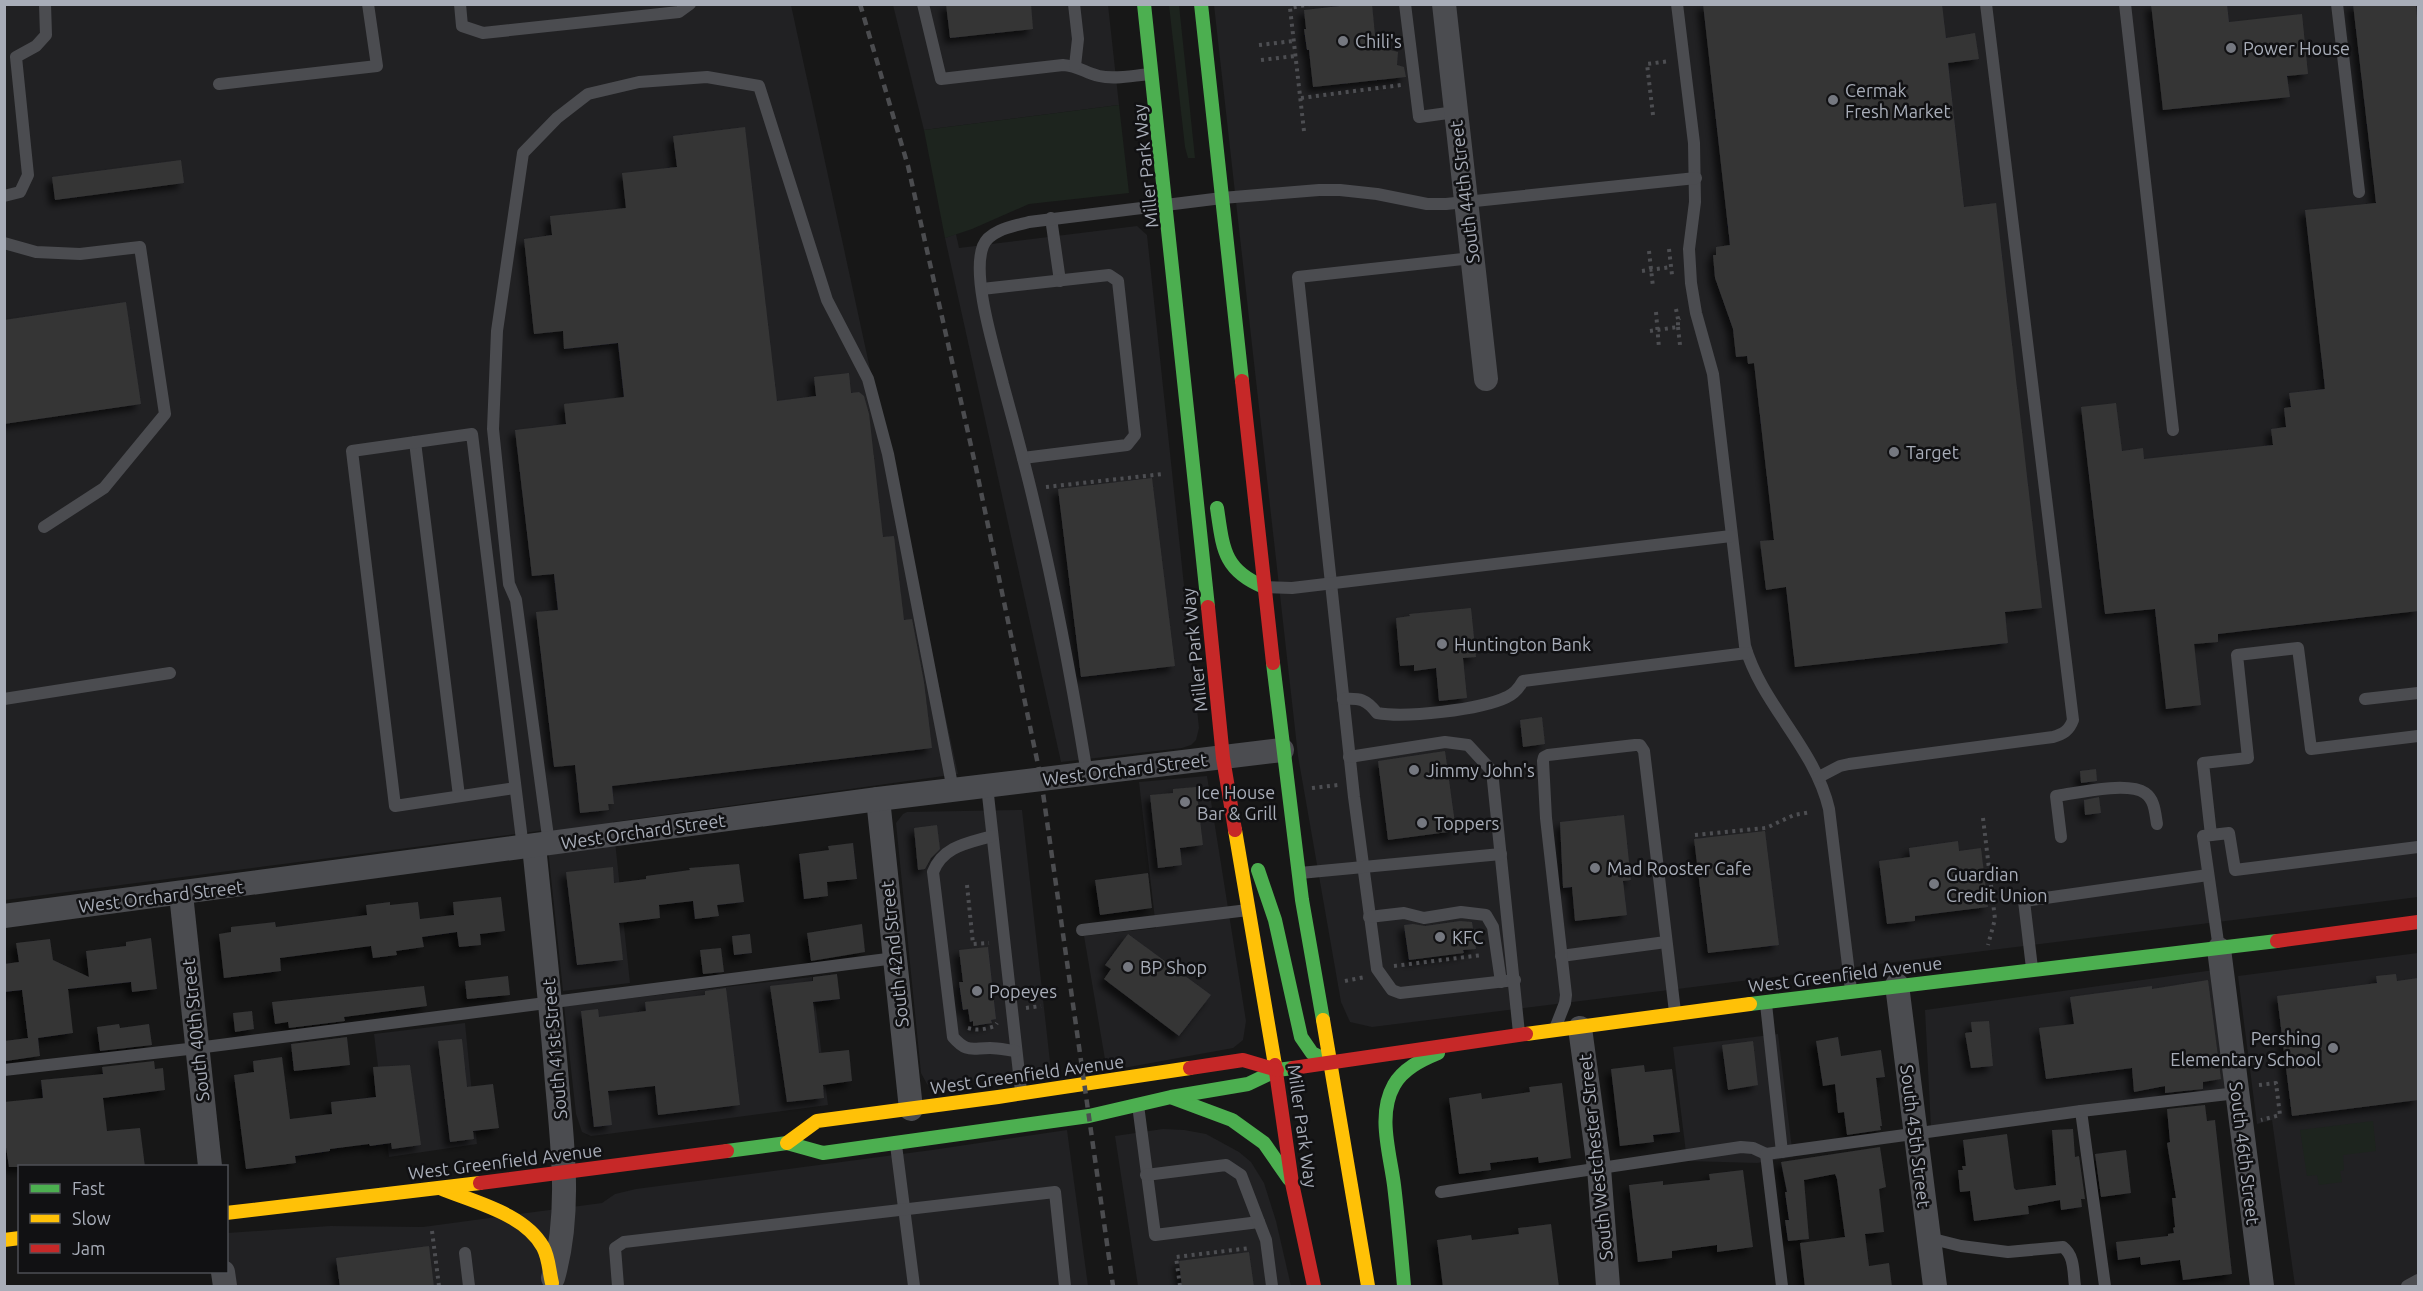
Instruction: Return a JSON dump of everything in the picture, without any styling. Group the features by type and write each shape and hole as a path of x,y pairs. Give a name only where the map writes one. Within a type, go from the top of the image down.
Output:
{"main road":[{"name":"Miller Park Way","path":"1144,4 1167,205 1223,758 1277,1070 1292,1183 1314,1287"},
{"name":"Miller Park Way","path":"1201,4 1282,750 1299,873 1368,1287"},
{"path":"1185,382 1204,446"},
{"path":"1215,493 1222,543 1228,562 1237,574 1248,582 1264,586"},
{"path":"1235,821 1267,893 1301,1037 1312,1055 1330,1062"},
{"name":"West Greenfield Avenue","path":"787,1143 817,1121 911,1109 1024,1109 1089,1116 1172,1097 1248,1084 1277,1070 1330,1062 1897,985 2219,948 2418,922"},
{"path":"1404,1287 1388,1134 1389,1095 1394,1084 1410,1067 1452,1046"},
{"name":"West Greenfield Avenue","path":"228,1213 787,1143 823,1153 895,1144 1024,1109 1243,1060 1277,1070"},
{"path":"1172,1097 1240,1125 1264,1143 1292,1183"},
{"path":"438,1187 519,1223 534,1235 543,1248 551,1285"}],"street":[{"name":"South 44th Street","path":"1444,4 1486,379"},
{"name":"West Orchard Street","path":"4,916 878,799 1282,750"},
{"name":"South 42nd Street","path":"878,799 911,1109"},
{"name":"South 41st Street","path":"536,846 564,1172 562,1237 551,1285"},
{"name":"South 40th Street","path":"181,894 210,1165"},
{"name":"South 46th Street","path":"2219,948 2247,1089 2262,1287"},
{"name":"South 45th Street","path":"1897,985 1935,1287"},
{"name":"South Westchester Street","path":"1580,1028 1599,1168 1608,1287"}],"lane":[{"path":"4,196 20,192 28,176 16,57 36,46 46,35 45,4"},
{"path":"219,84 377,66 368,4"},
{"path":"460,4 462,26 483,33 679,12 690,4"},
{"path":"923,4 941,79 1075,66 1096,76 1153,74"},
{"path":"1074,4 1078,49 1075,66"},
{"path":"1406,4 1419,117 1455,112"},
{"path":"1677,4 1696,177 1689,249 1691,283 1696,313 1713,374 1747,653 1760,680 1819,777 1829,808 1851,991"},
{"path":"1819,777 1849,764 2062,735 2070,728 2073,720 1986,4"},
{"path":"2125,4 2173,430"},
{"path":"2337,4 2359,192"},
{"path":"536,846 516,600 509,584 493,429 497,331 523,153 557,117 588,94 639,82 707,77 759,86 826,300 868,379 890,466 953,790"},
{"path":"1087,774 1076,707 1031,489 987,319 982,289 981,254 988,237 1009,227 1051,218 1222,198 1340,190 1377,194 1427,204 1466,202 1696,177"},
{"path":"1051,218 1060,280"},
{"path":"4,243 36,252 80,254 140,247 165,414 104,488 44,527"},
{"path":"1472,258 1298,277 1352,784 1369,917 1379,972 1392,990 1400,993 1515,980"},
{"path":"982,289 1109,275 1118,281 1135,435 1127,445 1023,458"},
{"path":"515,788 394,806 352,451 472,435 515,788 536,846"},
{"path":"415,442 459,796"},
{"path":"1264,586 1292,588 1731,536"},
{"path":"2211,835 2203,763 2248,758 2237,655 2298,648 2311,749 2418,736"},
{"path":"1343,699 1360,698 1368,701 1377,713 1388,715 1450,710 1486,705 1508,697 1517,691 1523,681 1747,653"},
{"path":"4,699 170,673"},
{"path":"2365,699 2418,693"},
{"path":"1349,757 1445,742 1468,746 1492,771 1519,1037"},
{"path":"1554,1032 1566,999 1546,818 1544,757 1548,754 1640,745 1644,751 1676,1014"},
{"path":"987,786 1015,1051 1024,1109"},
{"path":"2061,837 2056,796 2133,789 2145,794 2154,805 2157,824"},
{"path":"2219,948 2203,836 2229,833 2235,870 2418,847"},
{"path":"992,836 958,845 944,853 933,872 953,1037 962,1047 974,1050 989,1048 1015,1051"},
{"path":"1299,873 1501,854"},
{"path":"2032,970 2024,901 2208,875"},
{"path":"1082,930 1249,910"},
{"path":"1369,917 1404,913 1424,918 1461,912 1486,915 1493,927 1501,982"},
{"path":"1561,956 1666,942"},
{"path":"4,1070 197,1048 895,958"},
{"path":"1765,1003 1782,1152"},
{"path":"1441,1192 1741,1147 1752,1148 1766,1154 2247,1089"},
{"path":"1138,1105 1155,1235 1259,1222"},
{"path":"2081,1112 2105,1287"},
{"path":"895,1144 914,1287"},
{"path":"1766,1154 1782,1287"},
{"path":"1146,1175 1226,1165 1240,1175 1266,1240 1272,1287"},
{"path":"618,1287 615,1248 624,1242 1055,1192 1065,1287"},
{"path":"1929,1238 1961,1246 2008,1252 2063,1247 2072,1258 2075,1287"},
{"path":"465,1253 469,1287"},
{"path":"2407,1287 2418,1280"}],"path":[{"path":"1304,131 1290,8 1310,4"},
{"path":"1259,45 1294,42"},
{"path":"1260,60 1295,56"},
{"path":"1653,115 1647,64 1683,59"},
{"path":"1300,98 1415,83"},
{"path":"1669,249 1673,266 1673,285"},
{"path":"1649,251 1653,287"},
{"path":"1642,270 1673,266"},
{"path":"1676,309 1679,318 1680,345"},
{"path":"1656,312 1659,348"},
{"path":"1650,331 1678,327"},
{"path":"1031,489 1163,474"},
{"path":"1309,788 1352,784"},
{"path":"1695,836 1766,828 1794,815 1811,812"},
{"path":"1983,818 1995,919 1988,945"},
{"path":"967,885 973,944 990,942 992,954"},
{"path":"1345,981 1392,966 1497,953"},
{"path":"965,1022 968,1028 976,1030 995,1026 999,1019"},
{"path":"2247,1089 2276,1083 2280,1115 2260,1120"},
{"path":"432,1231 439,1287"},
{"path":"1179,1232 1183,1238 1186,1256"},
{"path":"1180,1287 1176,1257 1250,1248"}],"shaded area":[{"path":"4,5 791,5 958,774 613,822 630,983 563,991 546,830 5,900"},
{"path":"893,5 1108,5 1119,105 924,130"},
{"path":"1169,5 1179,5 1195,158 1188,158 1185,147"},
{"path":"1214,5 2418,5 2418,897 1372,1027 1350,1022 1341,1002 1298,756"},
{"path":"1119,105 1129,193 1029,204 945,238 924,130"},
{"path":"1137,226 1147,235 1199,728 1196,740 1191,745 1182,748 1061,762 945,238 956,234 959,248"},
{"path":"1207,776 1246,1021 1243,1040 1233,1048 1107,1071 1084,936 1156,928 1139,782"},
{"path":"1022,810 1051,1071 940,1085 934,1089 927,1084 921,1073 896,823 907,812"},
{"name":"Pershing Elementary School","path":"2418,953 2418,1286 2295,1286 2272,1120 2257,1124 2238,976"},
{"path":"2214,970 2230,1091 1931,1128 1925,1010"},
{"path":"812,977 828,1105 591,1136 582,1132 576,1114 564,1006"},
{"path":"465,1023 477,1144 389,1157 374,1034"},
{"path":"1778,1034 1793,1157 1757,1163 1687,1161 1673,1047"},
{"path":"2373,1121 2376,1151 2343,1155 2344,1170 2340,1171 2342,1182 2319,1185 2317,1175 2307,1176 2300,1130"},
{"path":"1163,1129 1206,1134 1239,1152 1251,1162 1264,1183 1276,1221 1291,1286 1138,1286 1115,1136"},
{"path":"1067,1130 1088,1286 213,1286 211,1273 228,1273 228,1233 330,1226 423,1227 602,1203 615,1194 636,1189"}],"building":[{"path":"946,4 1031,4 1033,29 950,38"},
{"name":"Chili's","path":"1372,4 1375,35 1388,33 1390,50 1398,52 1397,65 1404,67 1406,77 1313,87 1304,29 1306,29 1304,10"},
{"name":"Target","path":"1703,4 1942,4 1946,38 1975,33 1979,59 1948,63 1964,207 1996,203 2042,608 2005,612 2008,643 1795,667 1786,587 1766,590 1760,541 1774,540 1754,363 1748,364 1747,356 1736,357 1733,329 1715,278 1713,255 1716,255 1716,247 1730,245"},
{"name":"Power House","path":"2151,4 2227,4 2229,22 2302,14 2308,74 2287,76 2290,97 2163,110"},
{"path":"2353,4 2416,4 2418,31 2418,611 2218,634 2218,642 2194,644 2201,705 2166,709 2155,609 2105,614 2081,407 2116,403 2122,451 2143,448 2144,459 2273,445 2271,429 2286,427 2284,408 2291,407 2289,393 2325,389 2305,210 2376,203"},
{"path":"745,127 777,401 816,396 814,377 849,373 851,393 859,392 864,396 869,414 883,537 894,536 904,620 912,619 924,682 932,748 612,786 614,804 608,804 609,810 580,813 575,765 554,767 536,612 558,610 554,574 532,576 515,430 566,424 564,404 624,397 618,343 564,349 563,331 534,334 524,239 552,235 550,216 626,208 622,173 677,167 673,136"},
{"path":"181,160 184,183 55,200 52,177"},
{"path":"126,302 141,404 4,424 4,320"},
{"path":"1152,478 1175,666 1081,677 1058,489"},
{"path":"1471,608 1476,657 1463,658 1467,698 1439,701 1436,668 1414,671 1414,665 1400,666 1396,618 1410,616 1409,614"},
{"path":"1542,717 1545,744 1523,747 1520,720"},
{"path":"1445,751 1456,831 1388,840 1378,761"},
{"path":"2096,769 2097,781 2081,783 2080,771"},
{"path":"1196,787 1203,845 1180,848 1182,865 1158,868 1150,795 1173,793 1173,789"},
{"path":"2099,797 2101,813 2085,815 2084,800"},
{"name":"Mad Rooster Cafe","path":"1624,815 1631,880 1623,881 1627,915 1575,921 1572,887 1563,888 1560,822"},
{"path":"937,825 940,849 925,869 918,870 914,828"},
{"path":"1765,831 1779,945 1708,953 1694,839"},
{"name":"Guardian Credit Union","path":"1958,841 1959,851 1981,848 1988,907 1915,916 1915,921 1887,924 1879,861 1910,857 1909,848"},
{"path":"853,843 857,879 827,882 828,896 804,899 799,854 829,850 828,846"},
{"path":"739,864 744,902 717,905 719,916 695,919 693,901 659,905 660,918 619,923 623,960 577,965 566,872 613,867 614,883 646,879 646,876 690,870 689,868"},
{"path":"1148,873 1152,908 1100,915 1095,880"},
{"path":"501,897 505,931 480,934 481,945 459,947 457,932 422,937 424,947 396,951 397,955 373,958 371,946 280,958 281,971 224,978 219,934 231,932 231,927 275,922 276,927 367,915 366,905 390,902 390,905 418,902 420,919 454,915 453,902"},
{"name":"KFC","path":"1460,921 1472,922 1476,949 1463,950 1464,953 1409,960 1404,925 1425,926"},
{"path":"862,924 865,952 811,961 807,933"},
{"path":"750,934 752,953 734,955 732,936"},
{"path":"1128,934 1211,995 1179,1036 1104,979 1111,969 1105,965"},
{"path":"151,938 157,989 132,992 131,982 68,989 73,1033 38,1038 40,1056 6,1061 4,1041 28,1038 22,990 4,992 4,964 19,962 16,943 50,939 53,960 89,977 86,951 126,946 126,942"},
{"name":"Popeyes","path":"988,947 996,1019 991,1020 992,1023 973,1026 968,1009 963,1010 959,982 963,982 959,950"},
{"path":"721,948 724,972 703,974 700,950"},
{"path":"837,974 840,999 813,1002 819,1053 849,1050 852,1081 823,1085 824,1098 787,1102 770,986 813,981 813,977"},
{"path":"2396,974 2397,981 2418,978 2418,1100 2292,1116 2277,996 2377,983 2376,976"},
{"path":"508,976 510,995 467,999 465,981"},
{"path":"2208,980 2221,1079 2203,1082 2203,1089 2165,1093 2165,1086 2134,1092 2132,1068 2046,1079 2039,1028 2074,1024 2070,997 2152,986 2152,989"},
{"path":"424,986 427,1006 344,1017 345,1021 289,1028 288,1022 275,1024 272,1002"},
{"path":"726,988 740,1105 658,1115 655,1086 608,1091 612,1125 594,1127 581,1011 598,1009 599,1017 646,1011 645,1002 705,995 705,991"},
{"path":"252,1011 254,1029 235,1032 233,1013"},
{"path":"1989,1021 1993,1066 1971,1068 1965,1033 1972,1032 1971,1022"},
{"path":"119,1024 120,1028 149,1024 152,1045 100,1051 97,1027"},
{"path":"347,1037 350,1065 294,1071 291,1044"},
{"path":"1838,1037 1841,1056 1881,1050 1885,1077 1876,1078 1881,1130 1847,1135 1844,1112 1838,1113 1835,1084 1823,1086 1816,1041"},
{"path":"462,1039 467,1087 493,1084 499,1128 473,1131 474,1139 450,1142 438,1041"},
{"path":"1753,1041 1758,1085 1728,1090 1722,1045"},
{"path":"282,1057 290,1119 332,1114 331,1102 376,1097 373,1067 410,1065 421,1145 392,1149 391,1143 330,1149 330,1151 295,1156 296,1163 246,1169 234,1075 254,1072 253,1061"},
{"path":"154,1061 155,1069 163,1068 165,1090 103,1098 107,1131 140,1128 145,1165 18,1165 18,1167 9,1167 4,1134 4,1102 43,1098 41,1080 103,1074 102,1067"},
{"path":"1644,1065 1645,1072 1672,1069 1680,1132 1653,1135 1654,1142 1620,1146 1611,1069"},
{"path":"1562,1083 1571,1158 1539,1163 1538,1157 1490,1163 1491,1170 1459,1174 1449,1098 1481,1093 1482,1099 1530,1092 1529,1087"},
{"path":"2205,1105 2207,1121 2215,1120 2232,1274 2183,1280 2180,1260 2141,1265 2140,1257 2118,1260 2116,1242 2168,1236 2174,1233 2172,1198 2176,1198 2167,1143 2170,1142 2167,1109"},
{"path":"2073,1129 2075,1157 2079,1156 2085,1199 2081,1199 2082,1207 2061,1210 2060,1200 2028,1206 2029,1214 1974,1221 1970,1191 1960,1192 1958,1170 1963,1170 1962,1166 1966,1166 1963,1140 2007,1134 2016,1190 2056,1185 2052,1130"},
{"path":"1880,1147 1886,1187 1879,1189 1884,1232 1865,1234 1869,1266 1889,1263 1892,1287 1805,1287 1800,1243 1845,1237 1837,1179 1835,1174 1804,1180 1809,1239 1788,1241 1785,1220 1789,1220 1785,1192 1787,1192 1781,1162"},
{"path":"2126,1150 2131,1193 2101,1197 2095,1154"},
{"path":"1743,1170 1753,1247 1717,1252 1717,1245 1672,1251 1672,1258 1638,1262 1629,1185 1663,1181 1663,1185 1710,1180 1709,1174"},
{"path":"1551,1224 1559,1287 1443,1287 1437,1240 1471,1235 1472,1240 1519,1234 1518,1228"},
{"path":"429,1246 434,1287 340,1287 336,1258"},
{"path":"1249,1252 1254,1287 1182,1287 1179,1261"}],"railway":[{"path":"860,4 908,166 976,468 1041,779 1113,1286"}],"traffic: fast":[{"path":"1144,4 1208,607"},
{"path":"1201,4 1242,381"},
{"path":"1217,508 1227,556 1240,573 1264,587"},
{"path":"1273,663 1302,900 1323,1020"},
{"path":"1258,870 1275,920 1301,1037 1312,1053 1330,1062"},
{"path":"1750,1004 2277,941"},
{"path":"1404,1286 1394,1185 1386,1134 1386,1109 1394,1085 1402,1074 1438,1053"},
{"path":"727,1151 787,1143 823,1153 1089,1116 1171,1097 1248,1084 1277,1070 1293,1068"},
{"path":"1173,1098 1232,1120 1264,1143 1289,1179"}],"traffic: slow":[{"path":"1235,830 1275,1065"},
{"path":"1526,1034 1750,1004"},
{"path":"1323,1020 1368,1286"},
{"path":"787,1143 817,1121 1190,1068"},
{"path":"228,1213 480,1183"},
{"path":"440,1188 497,1210 524,1225 543,1247 552,1283"},
{"path":"4,1240 18,1238"}],"traffic: jam":[{"path":"1242,381 1273,663"},
{"path":"1208,607 1223,758 1235,830"},
{"path":"2277,941 2418,922"},
{"path":"1293,1068 1526,1034"},
{"path":"1190,1068 1243,1060 1277,1070"},
{"path":"1275,1065 1292,1183 1314,1286"},
{"path":"480,1183 727,1151"}],"place":[{"name":"Chili's","path":"1343,41"},
{"name":"Power House","path":"2231,48"},
{"name":"Cermak Fresh Market","path":"1833,100"},
{"name":"Target","path":"1894,452"},
{"name":"Huntington Bank","path":"1442,644"},
{"name":"Jimmy John's","path":"1414,770"},
{"name":"Ice House Bar & Grill","path":"1185,802"},
{"name":"Toppers","path":"1422,823"},
{"name":"Mad Rooster Cafe","path":"1595,868"},
{"name":"Guardian Credit Union","path":"1934,884"},
{"name":"KFC","path":"1440,937"},
{"name":"BP Shop","path":"1128,967"},
{"name":"Popeyes","path":"977,991"},
{"name":"Pershing Elementary School","path":"2333,1048"}]}
